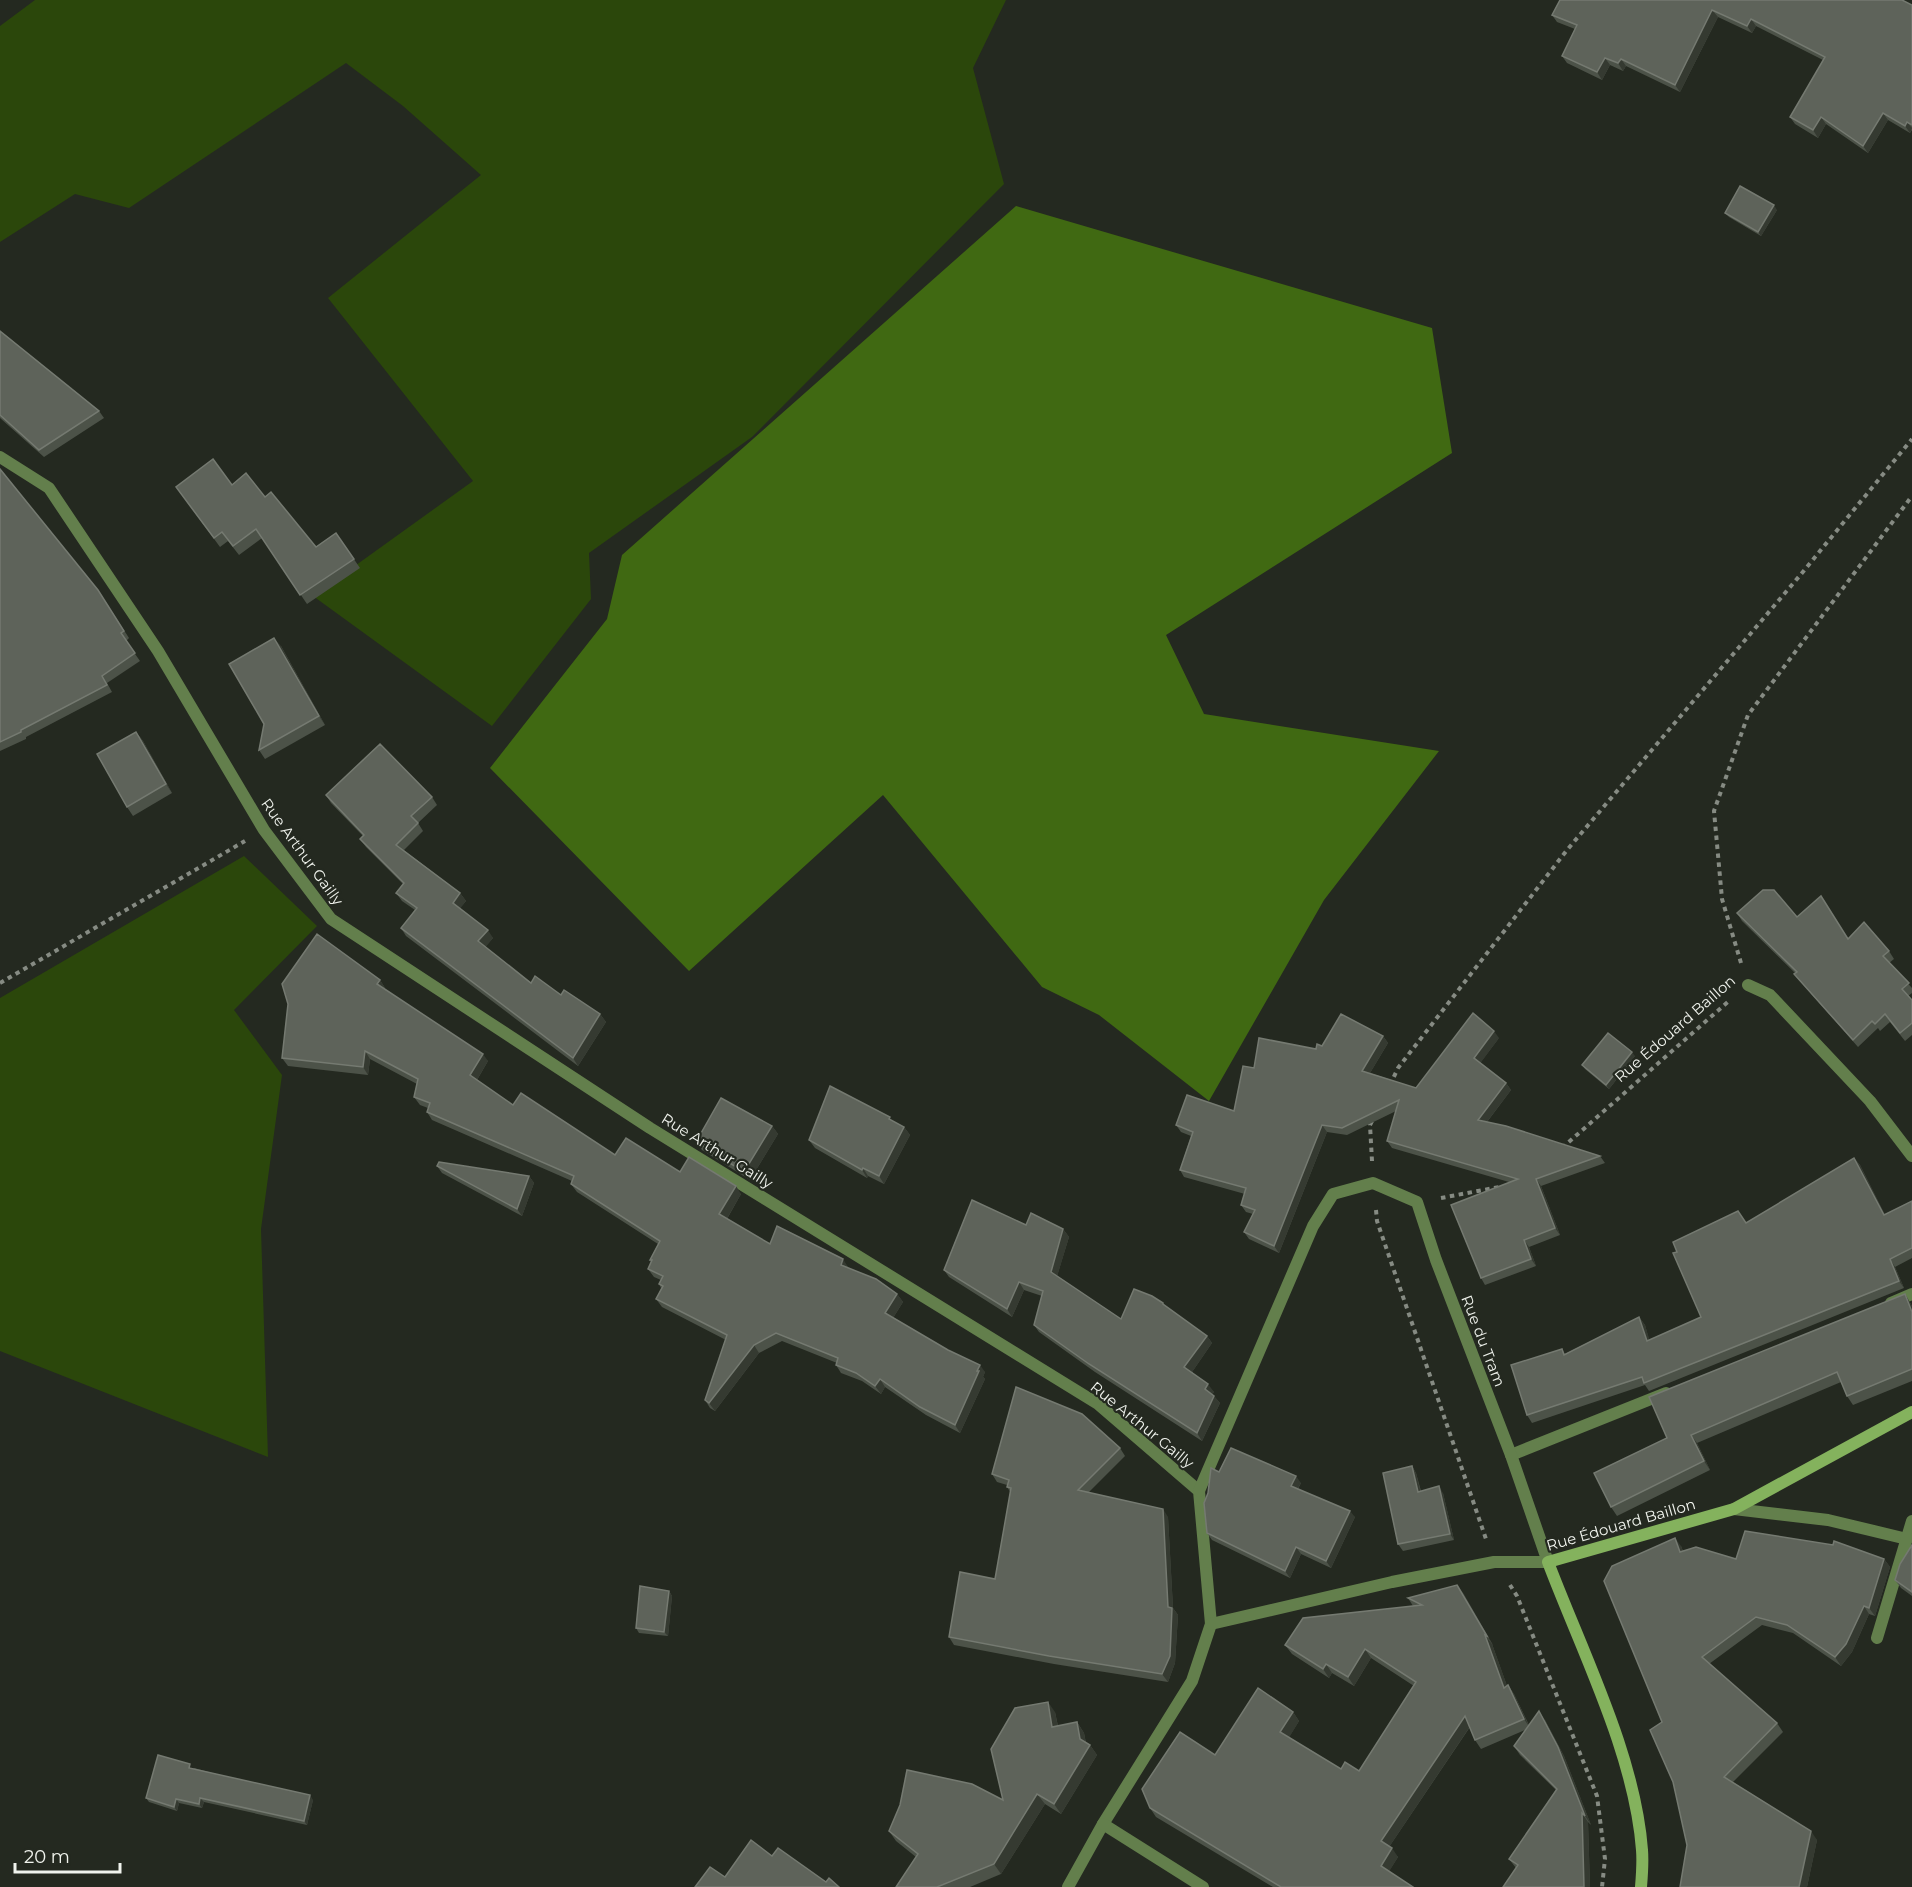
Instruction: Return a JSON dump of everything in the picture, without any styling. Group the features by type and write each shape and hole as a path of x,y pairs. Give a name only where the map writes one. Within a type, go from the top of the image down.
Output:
{"main road":[{"name":"Rue Édouard Baillon","path":"1548,1562 1734,1509 1912,1412"},
{"name":"Rue du Tram","path":"1548,1562 1614,1729 1633,1791 1642,1851 1641,1887"}],"street":[{"name":"Rue Arthur Gailly","path":"0,457 49,488 158,651 264,830 331,919 650,1128 1098,1404 1199,1491"},
{"name":"Rue Édouard Baillon","path":"1748,985 1770,994 1870,1101 1912,1156"},
{"path":"1068,1887 1103,1824 1192,1682 1211,1624 1199,1491 1313,1226 1333,1194 1373,1183 1417,1202"},
{"name":"Rue du Tram","path":"1417,1202 1436,1260 1511,1455 1548,1562"},
{"path":"1879,1308 1912,1294"},
{"path":"1511,1455 1678,1388"},
{"path":"1734,1509 1828,1520 1907,1539"},
{"path":"1877,1638 1912,1521"},
{"name":"Rue Édouard Baillon","path":"1211,1624 1392,1582 1494,1562 1548,1562"},
{"path":"1103,1824 1203,1887"}],"path":[{"path":"1389,1087 1398,1068 1567,850 1802,573 1912,439"},
{"path":"1748,985 1722,899 1714,811 1748,715 1912,496"},
{"path":"0,983 264,830"},
{"name":"Rue Édouard Baillon","path":"1555,1154 1748,985"},
{"path":"1375,1116 1370,1125 1377,1221 1494,1562 1517,1596 1597,1796 1605,1859 1602,1887"},
{"path":"1417,1202 1509,1185"}],"green space":[{"path":"35,0 1006,0 973,68 1004,184 752,437 589,553 591,599 492,726 313,596 473,481 328,298 481,175 403,106 346,63 129,208 75,194 0,242 0,26"},
{"path":"1016,206 1432,328 1452,453 1166,635 1204,714 1439,751 1324,900 1209,1101 1099,1015 1042,987 883,795 689,971 490,768 607,619 622,555"},
{"path":"244,856 317,926 234,1010 282,1075 261,1229 268,1457 0,1351 0,998"}],"building":[{"path":"1560,0 1902,0 1912,5 1912,125 1907,122 1905,126 1883,113 1863,146 1821,117 1813,130 1790,117 1825,57 1751,19 1747,26 1712,10 1675,85 1621,59 1618,63 1605,58 1597,72 1562,56 1577,25 1552,15"},
{"path":"1740,186 1774,205 1758,232 1725,213"},
{"path":"0,331 99,411 39,450 0,415"},
{"path":"213,459 232,485 246,473 265,497 271,492 316,547 336,533 354,559 300,595 256,529 233,546 222,532 214,538 176,487"},
{"path":"0,469 98,590 124,631 121,633 135,653 102,676 107,685 0,742"},
{"path":"274,638 319,716 259,750 264,724 229,664"},
{"path":"136,732 166,784 127,807 97,754"},
{"path":"380,744 432,797 411,816 418,823 396,845 460,893 453,903 488,930 478,941 531,983 535,976 561,995 564,990 600,1014 573,1058 401,928 417,908 396,893 404,883 360,839 364,835 326,795"},
{"path":"1763,890 1774,890 1797,917 1821,896 1848,939 1864,922 1889,951 1883,956 1909,983 1902,989 1912,1000 1912,1023 1900,1033 1885,1014 1875,1024 1872,1021 1853,1040 1794,974 1797,972 1737,913"},
{"path":"317,934 380,980 377,984 483,1054 470,1075 513,1105 521,1093 615,1155 626,1138 680,1172 689,1157 736,1186 719,1214 770,1244 777,1226 843,1259 841,1265 876,1279 897,1294 885,1313 948,1350 980,1365 955,1425 920,1407 880,1379 875,1386 856,1373 836,1365 838,1358 776,1333 754,1345 709,1403 705,1400 727,1335 656,1299 663,1286 659,1284 663,1276 648,1269 660,1241 571,1184 574,1176 427,1112 430,1103 414,1097 418,1079 365,1051 363,1067 282,1058 288,1004 282,984"},
{"path":"1473,1013 1494,1031 1474,1058 1506,1083 1478,1120 1506,1126 1600,1156 1536,1179 1555,1228 1524,1240 1531,1259 1481,1278 1451,1205 1518,1179 1387,1141 1399,1100 1342,1128 1322,1125 1274,1246 1244,1232 1255,1210 1241,1205 1246,1188 1180,1170 1193,1132 1176,1125 1187,1095 1234,1111 1243,1066 1254,1068 1259,1038 1316,1049 1317,1044 1322,1046 1341,1014 1383,1036 1362,1071 1416,1088"},
{"path":"1608,1033 1632,1052 1606,1085 1582,1065"},
{"path":"830,1086 890,1117 889,1119 904,1127 879,1176 863,1168 862,1170 809,1140"},
{"path":"721,1098 772,1126 744,1172 696,1142"},
{"path":"1854,1158 1884,1215 1912,1201 1912,1248 1890,1259 1899,1281 1644,1383 1642,1377 1527,1415 1511,1365 1562,1349 1564,1355 1639,1317 1647,1341 1701,1317 1673,1253 1677,1252 1673,1242 1738,1211 1746,1223"},
{"path":"439,1162 529,1176 517,1209 437,1166"},
{"path":"972,1200 1026,1225 1031,1213 1063,1229 1051,1272 1121,1319 1134,1289 1163,1303 1207,1336 1184,1367 1208,1384 1205,1389 1214,1396 1197,1433 1089,1364 1034,1325 1043,1291 1019,1282 1007,1309 944,1270"},
{"path":"1905,1294 1912,1312 1912,1369 1847,1396 1837,1372 1691,1435 1704,1461 1611,1507 1594,1473 1667,1438 1649,1397"},
{"path":"1016,1387 1082,1414 1120,1448 1078,1490 1163,1509 1168,1607 1172,1608 1170,1656 1162,1674 949,1637 960,1572 995,1579 1011,1488 1007,1487 1009,1480 992,1474"},
{"path":"1231,1448 1296,1476 1291,1486 1350,1511 1326,1561 1296,1547 1285,1571 1207,1533 1204,1503 1208,1493 1211,1468 1219,1472"},
{"path":"1412,1466 1418,1492 1439,1486 1450,1534 1398,1544 1383,1473"},
{"path":"1745,1531 1833,1545 1834,1541 1884,1559 1869,1608 1864,1606 1846,1644 1835,1657 1787,1625 1756,1617 1702,1657 1777,1723 1724,1777 1811,1831 1799,1887 1680,1887 1687,1845 1673,1782 1650,1730 1662,1722 1604,1581 1612,1566 1675,1538 1680,1552 1696,1547 1736,1559"},
{"path":"1912,1545 1912,1592 1895,1580 1900,1564"},
{"path":"1457,1585 1487,1636 1485,1635 1504,1688 1508,1685 1524,1719 1475,1740 1465,1716 1381,1841 1392,1848 1381,1866 1413,1887 1281,1887 1150,1808 1142,1789 1180,1732 1215,1755 1258,1688 1293,1712 1280,1732 1341,1769 1345,1762 1359,1771 1416,1682 1365,1649 1348,1677 1326,1664 1323,1669 1285,1645 1303,1618 1422,1605 1408,1598"},
{"path":"640,1586 669,1591 664,1632 636,1628"},
{"path":"1048,1702 1052,1727 1077,1722 1080,1739 1090,1745 1054,1804 1037,1794 994,1864 937,1887 896,1887 918,1854 889,1831 900,1805 907,1770 972,1784 1003,1800 991,1749 1015,1708"},
{"path":"1539,1711 1558,1747 1585,1816 1582,1813 1584,1887 1503,1887 1518,1865 1509,1859 1557,1789 1514,1746"},
{"path":"158,1755 190,1764 189,1768 310,1795 304,1821 200,1798 199,1804 176,1799 174,1807 146,1798"},
{"path":"751,1840 772,1856 778,1848 826,1882 829,1878 839,1887 695,1887 710,1867 725,1877"}]}
